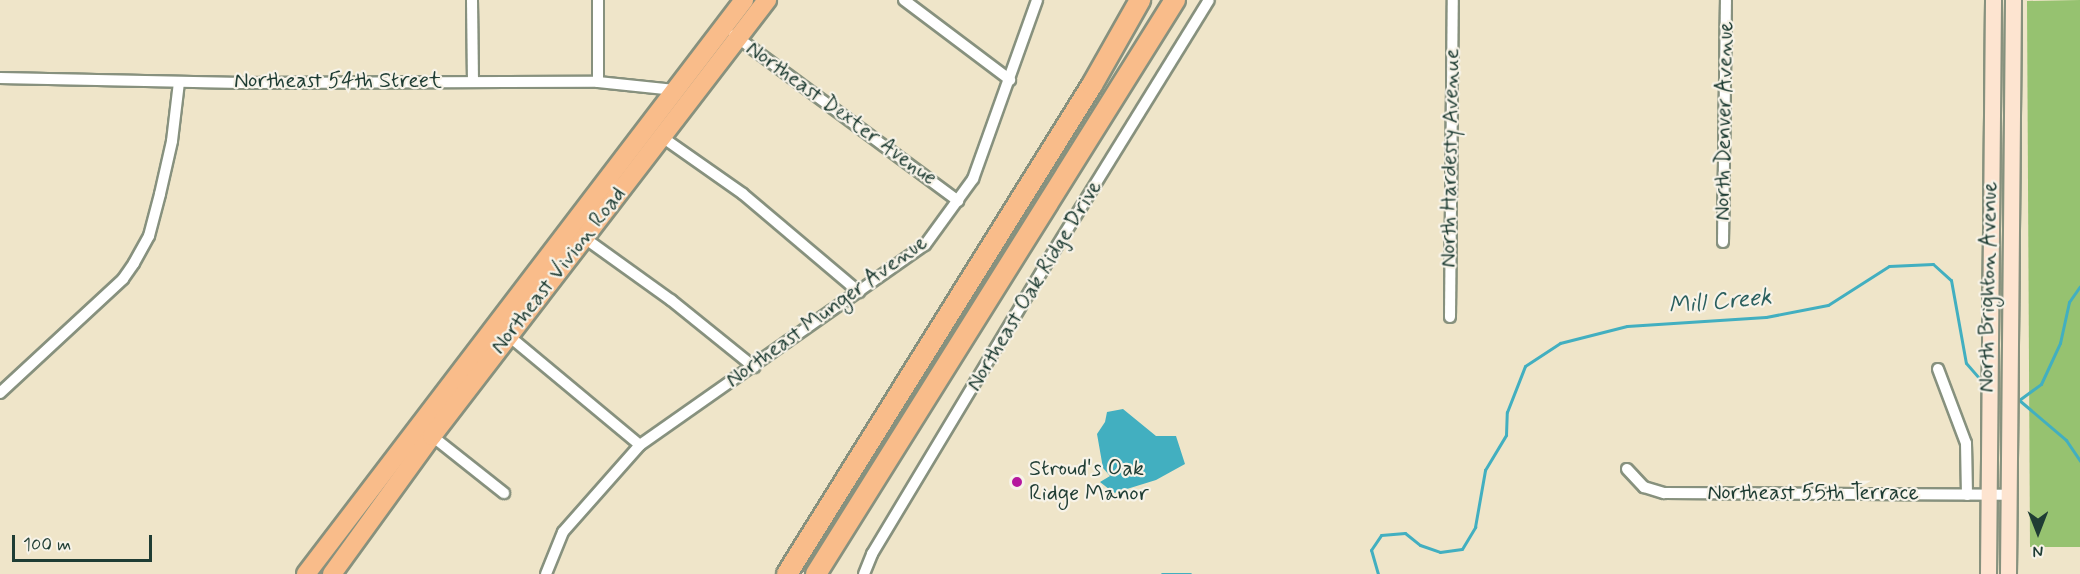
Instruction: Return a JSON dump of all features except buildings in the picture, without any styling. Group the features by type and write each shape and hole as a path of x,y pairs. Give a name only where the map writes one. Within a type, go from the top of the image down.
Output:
{"highway":[{"path":"787,574 1092,85 1140,0"},
{"path":"816,574 1175,0"}],"main road":[{"name":"Northeast Vivion Road","path":"316,570 333,539 744,0"},
{"name":"Northeast Vivion Road","path":"332,574 432,436 586,239 767,0"},
{"name":"North Brighton Avenue","path":"1988,574 1986,495 1993,0"},
{"name":"North Brighton Avenue","path":"2008,574 2013,0"}],"street":[{"path":"472,0 473,81"},
{"path":"598,0 598,82"},
{"path":"904,0 1010,80"},
{"name":"Northeast Munger Avenue","path":"546,574 563,532 640,445 925,245 973,179 1037,0"},
{"name":"Northeast Oak Ridge Drive","path":"864,574 872,554 1209,0"},
{"name":"North Hardesty Avenue","path":"1449,317 1453,0"},
{"name":"North Denver Avenue","path":"1723,242 1726,0"},
{"name":"Northeast Dexter Avenue","path":"723,27 958,201"},
{"name":"Northeast 54th Street","path":"0,78 179,82 598,82 675,90"},
{"path":"0,393 123,279 134,263 149,236 160,194 172,141 179,82"},
{"path":"662,136 743,194 859,292"},
{"path":"586,239 671,300 754,367"},
{"path":"509,336 640,445"},
{"path":"1938,369 1966,443 1967,495"},
{"path":"432,436 504,493"},
{"name":"Northeast 55th Terrace","path":"1627,469 1644,487 1664,493 2008,495"}],"green space":[{"path":"2080,0 2080,547 2030,547 2027,1"}],"water":[{"path":"1123,409 1156,436 1176,436 1185,464 1156,480 1114,493 1100,482 1110,476 1103,468 1097,434 1105,422 1107,412"}],"waterway":[{"name":"Mill Creek","path":"1378,574 1371,550 1381,535 1405,533 1420,545 1440,552 1462,549 1475,527 1485,470 1506,435 1507,412 1525,366 1560,343 1627,326 1766,317 1828,305 1889,266 1933,264 1951,280 1966,363 1984,384"},
{"name":"Mill Creek","path":"2014,398 2019,400 2041,384 2060,343 2069,302 2080,286"},
{"path":"2019,400 2066,440 2080,461"},
{"name":"Mill Creek","path":"1162,574 1190,574"}],"place":[{"name":"Stroud's Oak Ridge Manor","path":"1017,482"}]}
